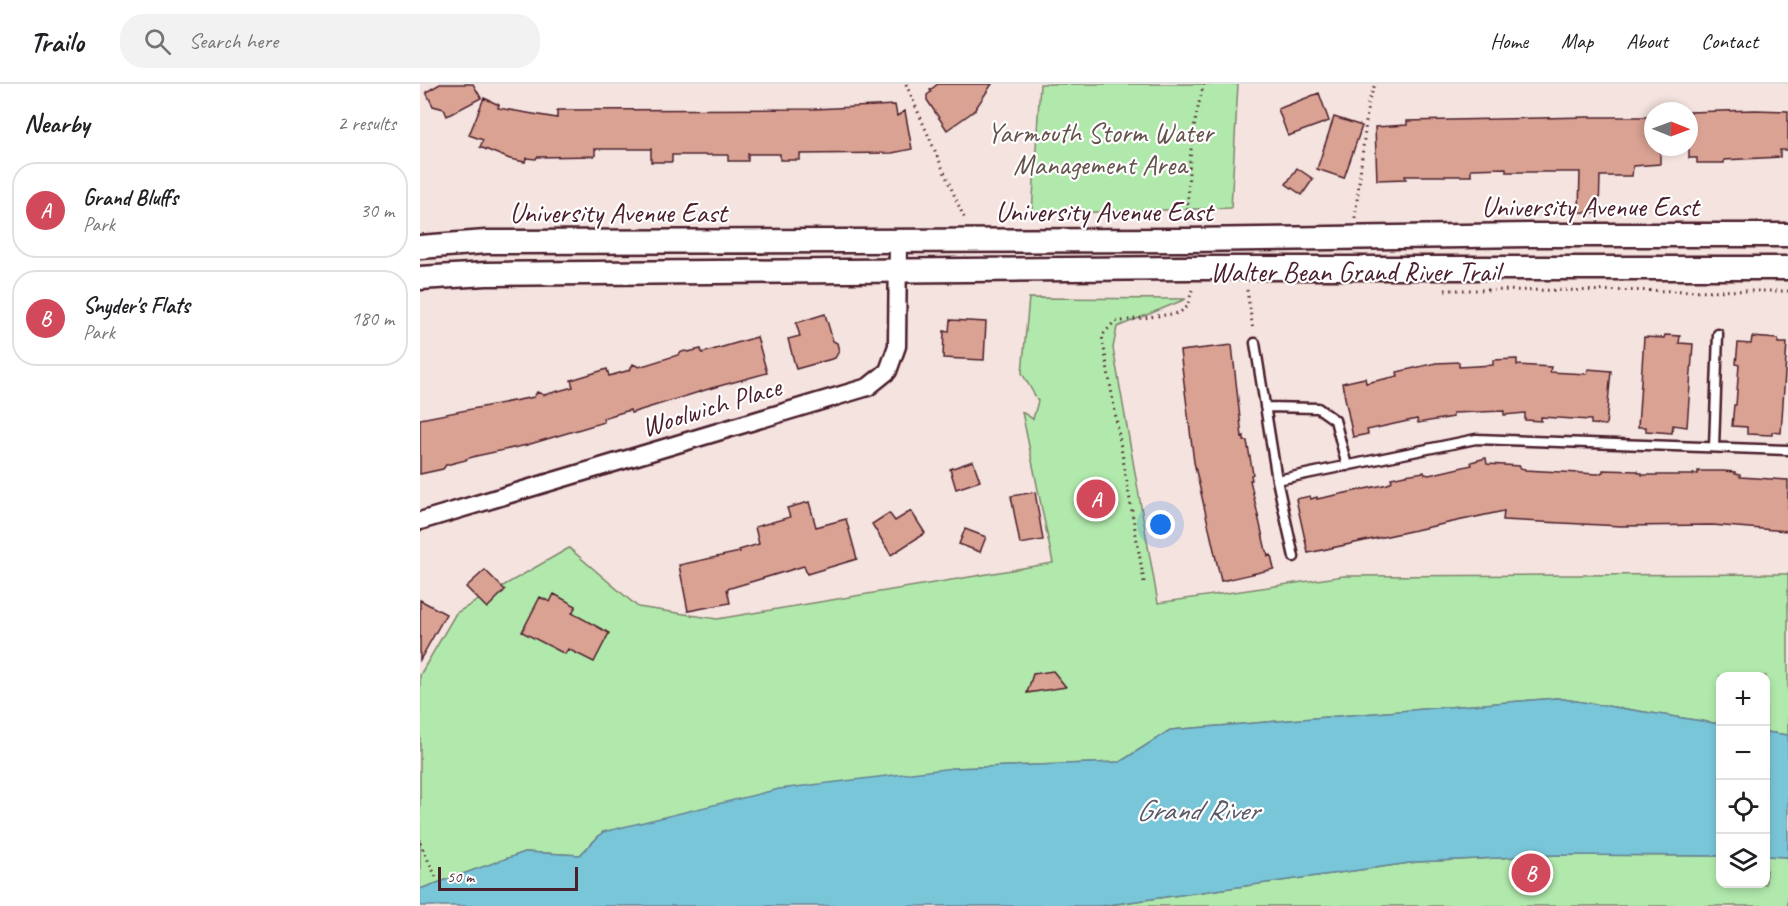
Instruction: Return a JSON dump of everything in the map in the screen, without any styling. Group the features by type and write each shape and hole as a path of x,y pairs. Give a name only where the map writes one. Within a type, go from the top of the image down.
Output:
{"main road":[{"name":"University Avenue East","path":"420,247 486,242 1176,241 1529,235 1788,235"},
{"name":"University Avenue East","path":"420,278 486,274 898,270 1788,268"}],"street":[{"name":"Woolwich Place","path":"420,521 868,387 888,371 897,346 898,241"}],"lane":[{"path":"1714,447 1718,334"},
{"path":"1255,343 1277,480 1294,557"},
{"path":"1265,407 1318,408 1335,420 1347,466"},
{"path":"1277,480 1476,439 1788,450"}],"path":[{"path":"906,84 965,220"},
{"path":"1188,225 1188,180 1192,143 1197,109 1204,84"},
{"path":"1355,218 1368,104 1375,84"},
{"name":"Walter Bean Grand River Trail","path":"1144,582 1102,336 1114,322 1179,313 1187,307 1192,290 1182,290"},
{"name":"Walter Bean Grand River Trail","path":"1236,290 1247,290 1255,343"},
{"name":"Walter Bean Grand River Trail","path":"1435,290 1788,291"},
{"path":"420,843 437,879"}],"green space":[{"name":"Yarmouth Storm Water Management Area","path":"1040,84 1238,84 1231,208 1032,214"},
{"path":"1029,298 1186,299 1117,327 1113,348 1158,603 1344,576 1788,574 1788,735 1770,733 1770,672 1716,672 1716,723 1557,698 1170,730 1120,762 953,768 603,832 580,855 525,852 420,889 420,675 456,613 569,548 638,607 717,619 1053,563 1022,412 1033,419 1038,401 1022,373"},
{"path":"1556,855 1716,856 1716,888 1770,888 1770,856 1788,857 1788,906 1101,906 1417,862"}],"water":[{"name":"Grand River","path":"1557,698 1716,723 1716,856 1556,855 1417,862 1101,906 420,906 420,889 525,852 580,855 603,832 779,789 953,768 1120,762 1170,730"},
{"path":"1770,733 1788,735 1788,857 1770,856"}],"building":[{"path":"440,84 473,84 481,98 447,116 444,109 433,106 426,92"},
{"path":"938,84 992,84 974,111 947,130 927,100 930,90"},
{"path":"1319,93 1329,121 1288,136 1278,109"},
{"path":"484,98 499,105 498,108 557,118 557,110 814,109 895,105 897,116 905,111 912,149 892,153 800,154 800,160 780,160 780,154 748,154 748,161 728,161 728,155 672,155 672,162 651,162 651,149 595,149 595,156 537,157 536,159 526,158 525,162 510,159 480,147 483,140 469,135"},
{"path":"1788,111 1788,150 1780,150 1780,157 1724,160 1724,163 1697,163 1697,158 1689,158 1689,156 1698,156 1698,112"},
{"path":"1334,117 1362,126 1344,178 1317,169"},
{"path":"1644,117 1644,156 1660,156 1660,164 1633,166 1632,176 1600,176 1599,213 1579,212 1580,172 1506,172 1506,168 1471,169 1471,176 1405,176 1406,179 1377,180 1375,127 1407,125 1407,121"},
{"path":"1297,168 1313,179 1302,195 1286,184"},
{"path":"825,314 833,341 837,343 839,351 835,358 796,369 788,339 800,336 796,323"},
{"path":"950,320 986,322 984,360 943,358 944,331 949,332"},
{"path":"1665,335 1680,336 1679,343 1693,344 1687,427 1673,425 1672,433 1646,431 1646,427 1638,427 1644,337 1664,338"},
{"path":"757,337 767,373 631,413 630,410 603,418 604,422 527,445 476,456 446,465 443,469 420,474 420,419 534,397 537,392 544,395 573,387 571,380 607,369 609,376 630,370 633,364 639,367 685,351 701,349 702,353"},
{"path":"1752,337 1778,339 1778,343 1787,343 1781,433 1747,434 1747,427 1732,426 1739,365 1736,364 1738,343 1751,344"},
{"path":"1232,345 1242,437 1244,436 1244,441 1247,441 1253,474 1250,480 1266,551 1268,556 1271,555 1274,569 1221,581 1194,462 1180,351"},
{"path":"1517,359 1517,365 1551,367 1550,372 1587,374 1588,369 1611,371 1606,425 1591,424 1591,420 1541,417 1541,421 1525,420 1525,413 1504,415 1504,411 1453,413 1453,417 1418,423 1417,419 1367,430 1368,434 1353,437 1342,383 1365,378 1366,383 1398,376 1397,372 1436,363 1459,362 1459,367 1493,365 1493,360"},
{"path":"1486,458 1487,464 1520,466 1525,470 1598,474 1603,470 1638,471 1642,475 1693,475 1698,474 1698,471 1722,471 1735,472 1740,477 1788,480 1788,531 1712,525 1621,526 1503,520 1504,511 1308,553 1296,499 1310,496 1311,499 1317,497 1317,499 1388,484 1392,481 1391,478 1424,472 1429,475 1472,465 1471,462"},
{"path":"973,461 980,481 956,489 950,469"},
{"path":"1035,492 1043,540 1020,544 1011,496"},
{"path":"809,502 816,527 846,519 857,559 807,574 804,566 727,589 730,603 688,611 679,565 740,552 739,550 759,544 755,527 790,517 787,508"},
{"path":"911,511 925,533 891,555 872,524 889,513 895,521"},
{"path":"965,529 986,537 980,552 959,544"},
{"path":"485,570 505,590 487,608 466,587"},
{"path":"554,594 576,606 572,613 609,633 594,662 568,649 565,654 522,632 540,597 550,602"},
{"path":"420,600 446,614 420,660"},
{"path":"1053,671 1066,687 1027,693 1033,674"}],"place":[{"name":"Grand Bluffs","path":"1096,499"},
{"name":"Snyder's Flats","path":"1531,873"}]}
